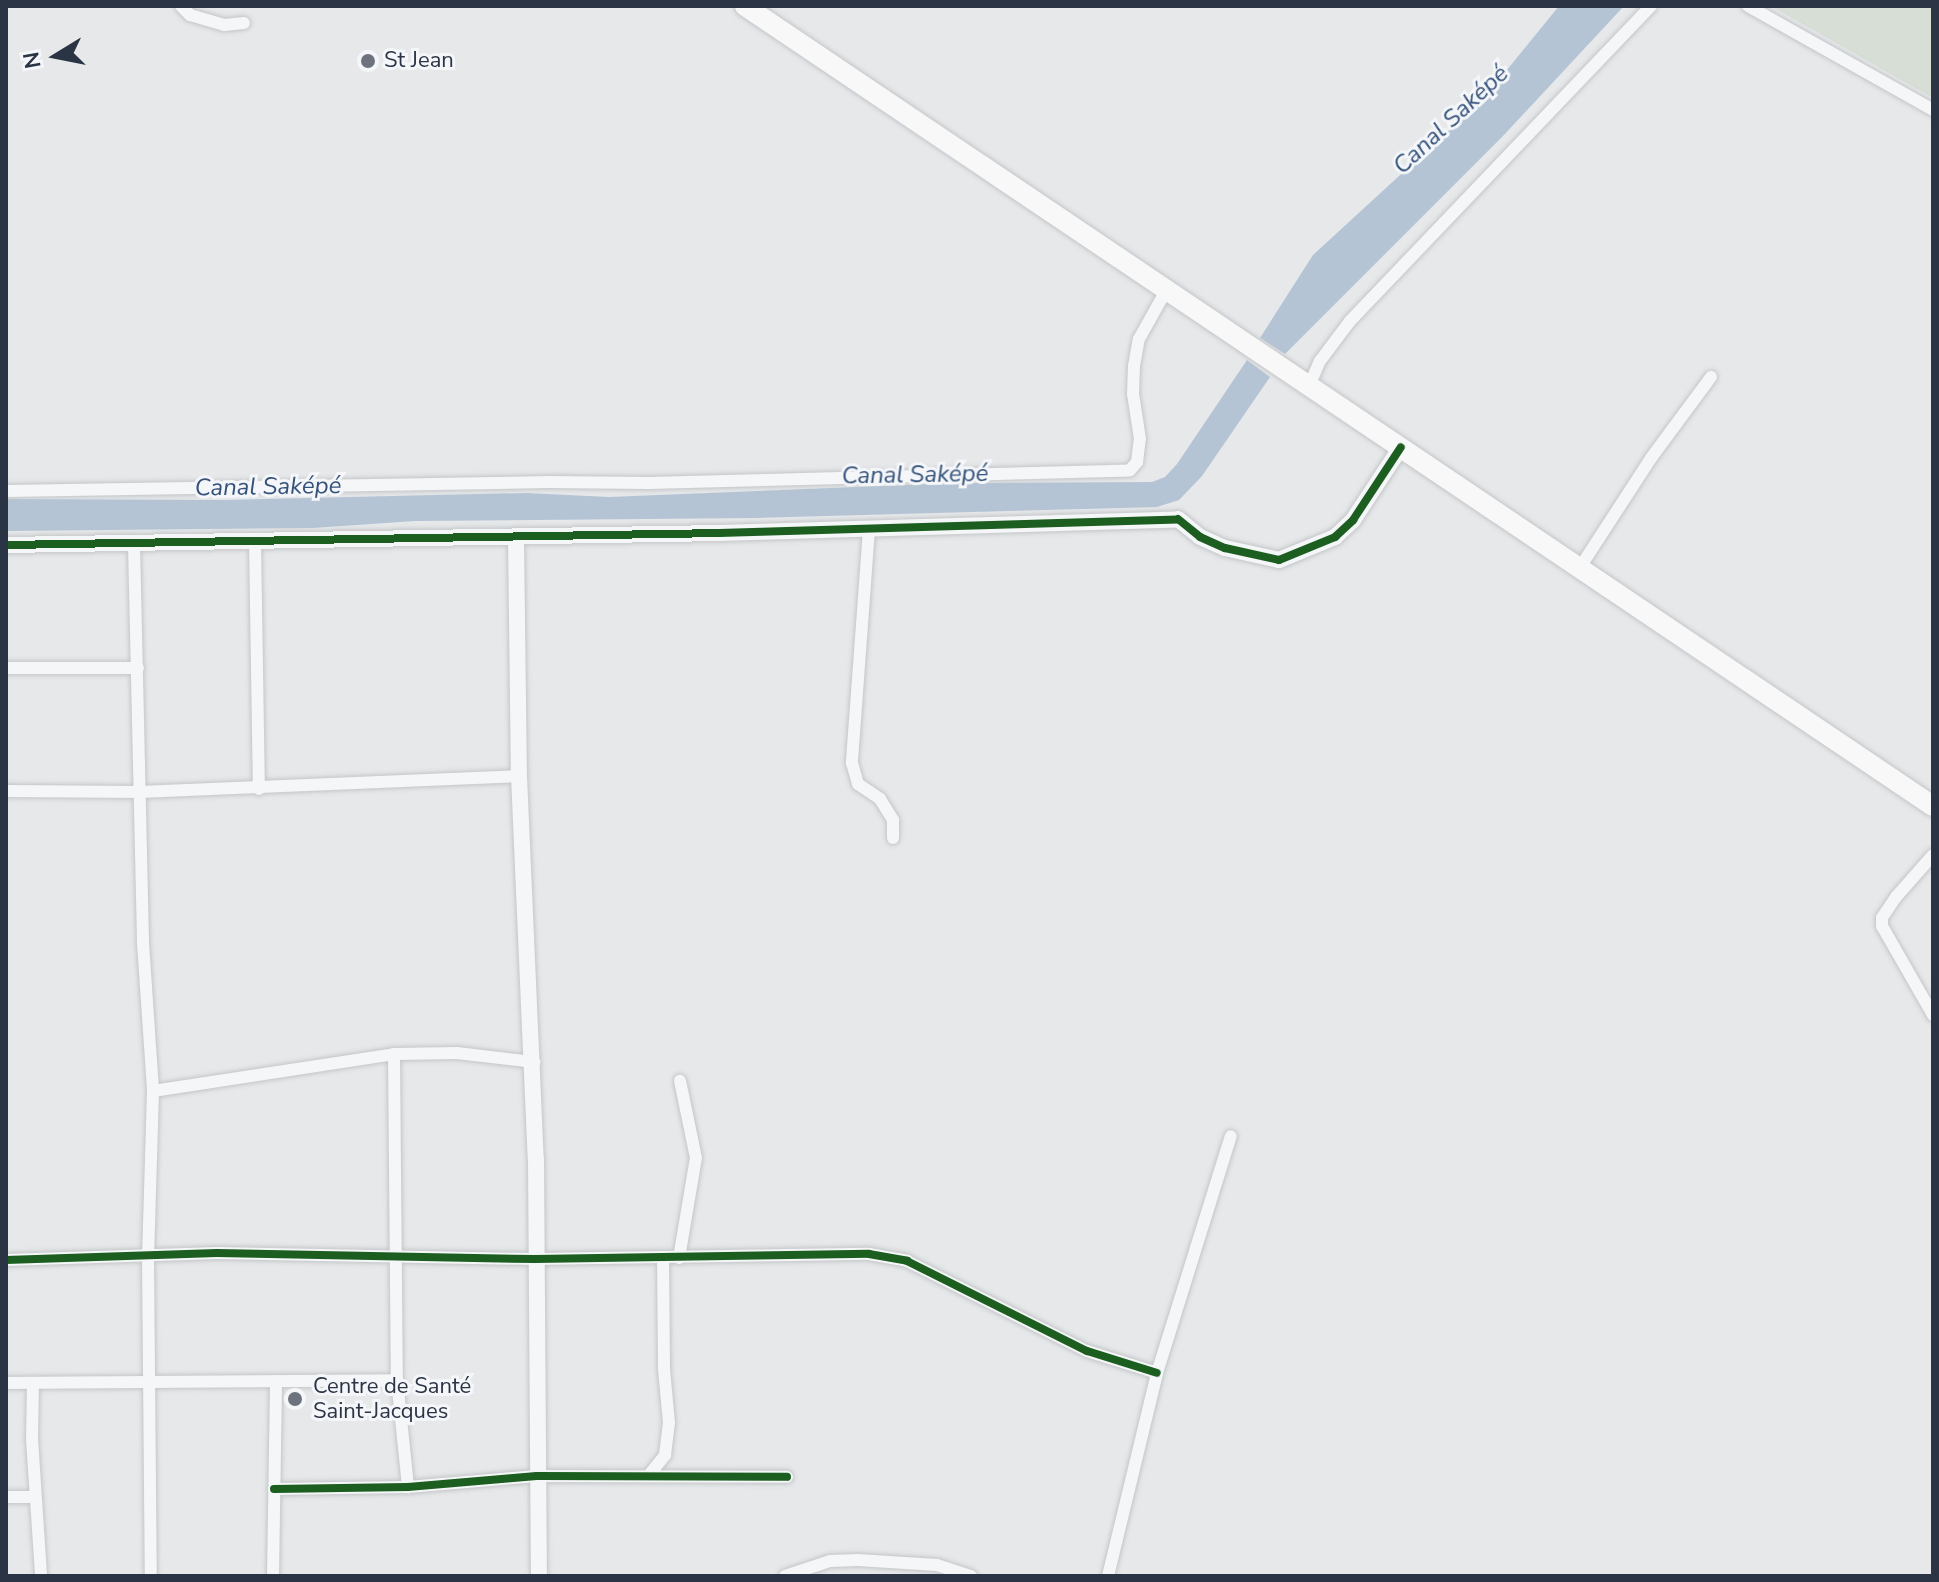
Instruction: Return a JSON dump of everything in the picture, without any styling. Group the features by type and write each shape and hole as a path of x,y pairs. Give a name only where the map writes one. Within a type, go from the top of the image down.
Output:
{"main road":[{"path":"745,6 1933,806"}],"street":[{"path":"181,6 190,15 224,25 244,23"},
{"path":"1305,381 1359,311 1651,6"},
{"path":"1748,6 1933,110"},
{"path":"6,491 549,482 678,483 1130,470 1137,462 1140,439 1133,394 1139,339 1167,289"},
{"path":"1579,569 1651,458 1711,377"},
{"path":"6,545 516,537 1178,519 1200,537 1225,548 1279,560 1335,537 1353,520 1401,447"},
{"path":"869,529 852,763 858,784 880,799 893,820 893,838"},
{"path":"516,537 519,776 534,1062 539,1576"},
{"path":"255,541 259,789"},
{"path":"134,544 139,792 153,1091 148,1257 151,1576"},
{"path":"6,668 138,668"},
{"path":"6,791 259,789 519,776"},
{"path":"1933,855 1914,874 1882,918 1882,926 1933,1015"},
{"path":"153,1091 394,1054 457,1053 534,1062"},
{"path":"394,1054 397,1380 408,1487"},
{"path":"679,1258 696,1158 680,1081"},
{"path":"1108,1576 1157,1373 1231,1136"},
{"path":"6,1260 217,1253 535,1259 679,1258 807,1252 869,1254 907,1261 1087,1351 1157,1373"},
{"path":"649,1475 665,1455 669,1423 664,1369 663,1258"},
{"path":"6,1383 397,1380"},
{"path":"273,1576 276,1381"},
{"path":"33,1383 35,1497 41,1576"},
{"path":"274,1489 408,1487 537,1476 787,1477"},
{"path":"6,1497 35,1497"},
{"path":"785,1576 830,1561 858,1560 937,1565 971,1576"}],"shaded area":[{"path":"1771,6 1933,6 1933,98 1785,14"}],"water":[{"path":"1559,6 1624,6 1502,137 1285,354 1260,338 1313,255 1485,97"},
{"path":"1247,360 1270,377 1202,476 1179,500 1157,507 756,518 415,521 313,528 6,531 6,499 225,500 526,493 609,497 955,483 1152,482 1165,477 1177,464"}],"cycle path":[{"path":"6,545 719,533 1178,519 1200,537 1225,548 1279,560 1335,537 1353,520 1401,447"},
{"path":"6,1260 217,1253 535,1259 869,1254 907,1261 1087,1351 1157,1373"},
{"path":"274,1489 408,1487 537,1476 787,1477"}],"place":[{"name":"St Jean","path":"368,61"},
{"name":"Centre de Santé Saint-Jacques","path":"295,1399"}],"water label":[{"name":"Canal Saképé","path":"1451,120"},
{"name":"Canal Saképé","path":"915,475"},
{"name":"Canal Saképé","path":"268,487"}]}
